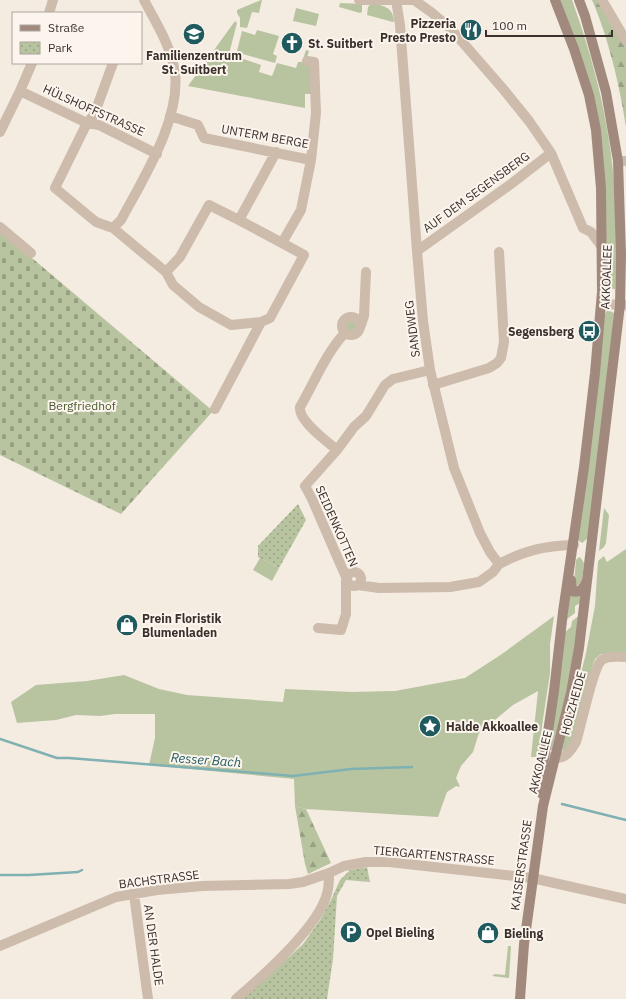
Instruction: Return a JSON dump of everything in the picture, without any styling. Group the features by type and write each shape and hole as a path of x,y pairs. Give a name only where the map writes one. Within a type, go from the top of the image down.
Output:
{"main road":[{"name":"AKKOALLEE","path":"543,806 550,758 554,692 563,612 574,545 595,373 601,304 602,247 601,188 596,130 589,95 574,49 555,0"},
{"name":"AKKOALLEE","path":"550,758 571,693 579,648 623,305 621,254 622,161 606,92 585,16 579,0"},
{"path":"574,545 583,549 590,559"},
{"name":"AKKOALLEE","path":"571,564 572,591 580,591 588,579"},
{"name":"KAISERSTRASSE","path":"520,999 524,944 543,806"}],"street":[{"path":"49,12 53,0"},
{"path":"112,228 121,220 157,154 174,99 174,67 167,46 144,0"},
{"path":"359,0 414,0 451,29 529,121 551,153 584,228 591,232 602,247"},
{"name":"SANDWEG","path":"396,0 400,25 423,321 430,370 454,468 480,534 499,564"},
{"path":"602,0 626,41"},
{"name":"UNTERM BERGE","path":"170,116 198,125 204,138 311,160 316,113 316,98 314,62 307,61"},
{"path":"1,129 32,64"},
{"path":"113,64 94,115 87,123 55,188 96,222 112,228 166,272 173,285 198,307 231,325 261,322 270,318 304,255 209,205 180,257 166,272"},
{"name":"HÜLSHOFFSTRASSE","path":"20,91 87,123 99,126 157,154"},
{"path":"240,220 276,152"},
{"name":"AUF DEM SEGENSBERG","path":"417,251 511,184 551,153"},
{"path":"282,243 301,210 311,160"},
{"path":"0,227 31,253"},
{"path":"434,385 489,368 497,364 501,358 504,342 499,252"},
{"path":"361,325 354,317 349,317 344,319 342,329 349,335 354,335 358,333 360,329 364,316 366,272"},
{"path":"601,304 623,305"},
{"path":"215,409 261,322"},
{"path":"345,333 329,356 299,412 303,419 338,450 354,427 366,416 385,385 393,379 430,370"},
{"name":"SEIDENKOTTEN","path":"338,450 305,486 346,579 351,586 358,585 380,588 450,587 479,582 492,572 499,564"},
{"path":"499,564 514,556 540,548 574,545"},
{"name":"SEIDENKOTTEN","path":"318,628 341,630 346,614 346,579"},
{"name":"HOLZHEIDE","path":"550,758 560,758 566,756 572,750 576,742 594,675 599,662 606,657 626,657"},
{"name":"TIERGARTENSTRASSE","path":"329,873 344,866 366,862 389,862 532,878 626,899"},
{"path":"236,999 276,963 304,933 324,902 328,889 329,873"},
{"name":"BACHSTRASSE","path":"0,946 116,897 202,886 289,884 303,882 329,873"},
{"name":"AN DER HALDE","path":"134,894 148,999"}],"green space":[{"path":"261,0 259,13 252,12 247,28 240,27 240,18 237,10"},
{"path":"559,0 572,0 586,42 603,105 613,171 615,200 615,289 606,288 606,209 601,150"},
{"path":"592,0 599,0 626,47 626,127 613,62"},
{"path":"340,3 362,4 362,12 360,13 339,7"},
{"path":"371,4 380,5 387,8 392,13 394,21 367,15 368,7"},
{"path":"296,8 319,14 316,26 293,21"},
{"path":"235,21 237,23 229,54 261,65 259,72 272,76 277,63 296,68 298,62 302,62 306,50 309,51 306,61 312,64 312,94 305,94 305,108 188,86"},
{"path":"257,30 279,36 273,54 277,56 275,63 239,53 237,51 242,31 255,35"},
{"name":"Bergfriedhof","path":"0,231 213,411 121,514 0,455"},
{"path":"608,310 614,313 614,316 588,538 582,543 578,540 604,316"},
{"path":"350,321 354,321 358,327 354,333 350,333 346,329 346,325"},
{"path":"298,504 306,520 279,568 258,557 258,546"},
{"path":"604,508 609,515 606,543 599,551"},
{"path":"626,549 626,653 601,654 595,659 570,747 563,751 562,750 586,653 595,606 598,561 604,556 607,562"},
{"path":"580,557 584,563 582,581 577,586 574,583 576,560"},
{"path":"260,558 279,568 272,581 253,570"},
{"path":"569,591 581,596 583,601 575,606 575,613 567,619"},
{"path":"581,614 574,665 552,750 550,749 564,633 571,627 572,621"},
{"path":"554,616 550,644 550,673 540,748 536,757 531,757 538,691 513,705 479,733 473,752 461,766 456,778 460,787 456,786 447,792 438,817 306,809 295,806 294,779 149,765 155,738 155,714 115,714 100,716 76,715 56,720 17,723 11,702 36,685 87,681 124,675 159,689 187,695 283,702 285,689 352,692 395,691 465,678 502,654"},
{"path":"295,806 306,809 331,863 308,874 305,864"},
{"path":"367,867 370,882 346,880 337,896 333,959 327,999 243,999 303,944 320,920 340,880 350,870"},
{"path":"508,946 511,946 509,978 492,976 495,974 505,975"}],"waterway":[{"name":"Resser Bach","path":"0,739 57,758 293,776 351,769 412,767"},
{"name":"Resser Bach","path":"562,804 626,820"},
{"path":"0,875 29,875 78,872 82,870"}],"place":[{"name":"Pizzeria Presto Presto","path":"471,30"},
{"name":"Familienzentrum St. Suitbert","path":"194,34"},
{"name":"St. Suitbert","path":"292,43"},
{"name":"Segensberg","path":"589,331"},
{"name":"Prein Floristik Blumenladen","path":"127,625"},
{"name":"Halde Akkoallee","path":"430,726"},
{"name":"Opel Bieling","path":"351,932"},
{"name":"Bieling","path":"488,933"}]}
